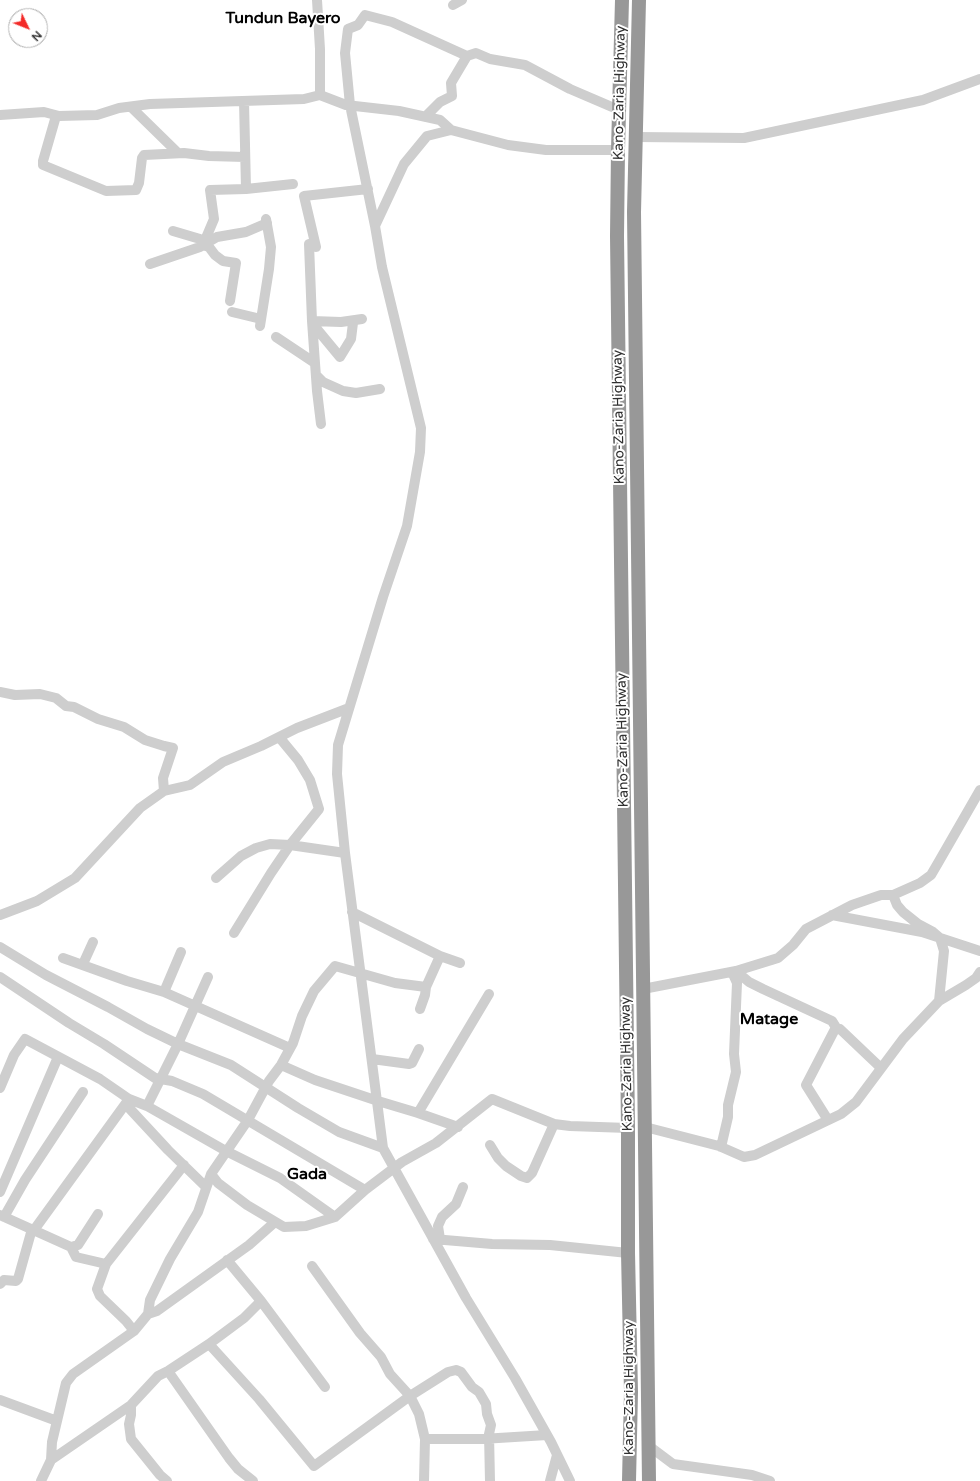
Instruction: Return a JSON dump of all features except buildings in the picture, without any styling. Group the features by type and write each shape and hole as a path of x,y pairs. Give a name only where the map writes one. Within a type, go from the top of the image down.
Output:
{"highway":[{"name":"Kano-Zaria Highway","path":"622,0 617,236 628,1128 628,1253 631,1392 629,1481"},
{"name":"Kano-Zaria Highway","path":"639,0 634,212 649,1481"},
{"path":"631,1392 648,1392"}],"street":[{"path":"317,0 320,49 320,94"},
{"path":"453,5 462,0"},
{"path":"467,56 392,22 366,15 358,25 348,29 345,53 350,105 368,189 382,267 420,428 420,452 407,526 382,597 338,746 337,774 352,912 383,1148 394,1169 437,1239 466,1298 515,1378 547,1435 570,1481"},
{"path":"425,117 440,102 452,96 451,83 467,56 476,53 490,59 525,64 570,89 619,110"},
{"path":"636,137 744,138 923,100 980,79"},
{"path":"0,115 44,112 56,116 97,115 119,108 150,104 304,99 320,94 350,105 399,111 440,120 451,130 508,145 538,149 618,150"},
{"path":"244,101 246,189"},
{"path":"131,107 178,153"},
{"path":"56,116 43,165 106,191 136,190 139,183 142,158 144,156 178,153 245,157"},
{"path":"375,226 404,164 427,136 451,130"},
{"path":"203,245 214,218 210,190 246,189 293,184"},
{"path":"321,424 312,320 312,245 304,196 368,189"},
{"path":"150,264 203,245 216,237 246,232 266,221 271,247 261,323 232,312"},
{"path":"173,231 200,239 203,245 209,247 215,255 222,260 236,263 230,301"},
{"path":"312,320 341,322 358,321 351,339 340,357 316,328 312,320"},
{"path":"276,337 315,363"},
{"path":"316,375 324,382 343,391 356,394 380,389"},
{"path":"0,692 15,695 40,694 56,698 66,706 74,707 98,719 124,727 144,740 172,748 163,778 164,791"},
{"path":"0,915 37,901 75,878 140,808 164,791 190,785 223,762 297,728 349,708"},
{"path":"234,933 290,844 318,809 310,780 298,760 279,737"},
{"path":"643,989 734,971 778,958 793,945 806,929 832,915 852,905 881,895 893,895 920,883 931,875 980,790"},
{"path":"216,878 241,856 256,848 270,844 290,844 345,853"},
{"path":"893,895 897,905 903,912 940,938 944,951 939,1001"},
{"path":"352,912 440,956 460,963"},
{"path":"832,915 922,932 980,951"},
{"path":"83,964 93,942"},
{"path":"0,947 46,975 108,1006 147,1029 178,1044 231,1065 298,1108 339,1132 383,1148"},
{"path":"164,992 181,952"},
{"path":"420,1009 426,987 440,956"},
{"path":"63,958 127,981 164,992 290,1048"},
{"path":"41,1481 51,1460 52,1442 66,1383 73,1374 134,1331 148,1314 150,1300 170,1259 198,1212 211,1174 248,1120 266,1087 281,1065 290,1048 302,1016 314,991 335,966 395,983 426,987"},
{"path":"734,971 749,982 832,1021 837,1029 840,1029 882,1068"},
{"path":"721,1147 728,1117 728,1105 736,1072 734,1054 737,983 734,971"},
{"path":"645,1127 721,1147 744,1157 755,1155 841,1114 856,1102 903,1039 939,1001 976,978 980,972"},
{"path":"0,977 155,1078 172,1081 202,1094 365,1190"},
{"path":"147,1106 162,1079 208,977"},
{"path":"418,1112 489,994"},
{"path":"828,1120 806,1085 834,1030 837,1029"},
{"path":"0,1088 14,1055 25,1039 100,1079 129,1104 168,1150 206,1187"},
{"path":"372,1059 409,1064 412,1063 419,1049"},
{"path":"0,1192 58,1057"},
{"path":"281,1065 314,1080 458,1126"},
{"path":"83,1092 2,1216 71,1247 76,1257 106,1264"},
{"path":"211,1174 218,1182 247,1205 284,1227 306,1226 335,1217 365,1190 402,1162 436,1143 492,1099 554,1124 628,1128"},
{"path":"129,1104 147,1106 226,1151 280,1178 335,1217"},
{"path":"0,1284 4,1280 16,1281 18,1279 33,1230 129,1104"},
{"path":"490,1145 498,1158 506,1166 521,1176 527,1178 532,1173 554,1124"},
{"path":"134,1331 126,1320 100,1296 97,1290 106,1264 184,1165"},
{"path":"437,1239 438,1226 442,1217 456,1204 463,1187"},
{"path":"71,1247 78,1245 98,1214"},
{"path":"148,1314 157,1311 249,1245 275,1222"},
{"path":"437,1239 492,1244 550,1245 628,1253"},
{"path":"227,1260 261,1301 325,1388"},
{"path":"312,1266 360,1333 381,1357 390,1374 410,1396 420,1414 425,1439 424,1481"},
{"path":"51,1460 131,1405 158,1376 168,1372 210,1344 244,1318 261,1301"},
{"path":"210,1344 259,1399 314,1466 410,1396 448,1372 456,1370 461,1372 472,1387 479,1392 486,1404 487,1414 491,1425 489,1439 490,1481"},
{"path":"168,1372 229,1458 238,1469 252,1481"},
{"path":"0,1400 57,1421"},
{"path":"131,1405 129,1424 131,1438 152,1466 167,1481"},
{"path":"425,1439 489,1439 547,1435"},
{"path":"649,1446 673,1464 752,1475 770,1481"},
{"path":"550,1481 556,1455"}],"district":[{"name":"Tundun Bayero","path":"283,19"},
{"name":"Matage","path":"769,1020"},
{"name":"Gada","path":"307,1175"}]}
